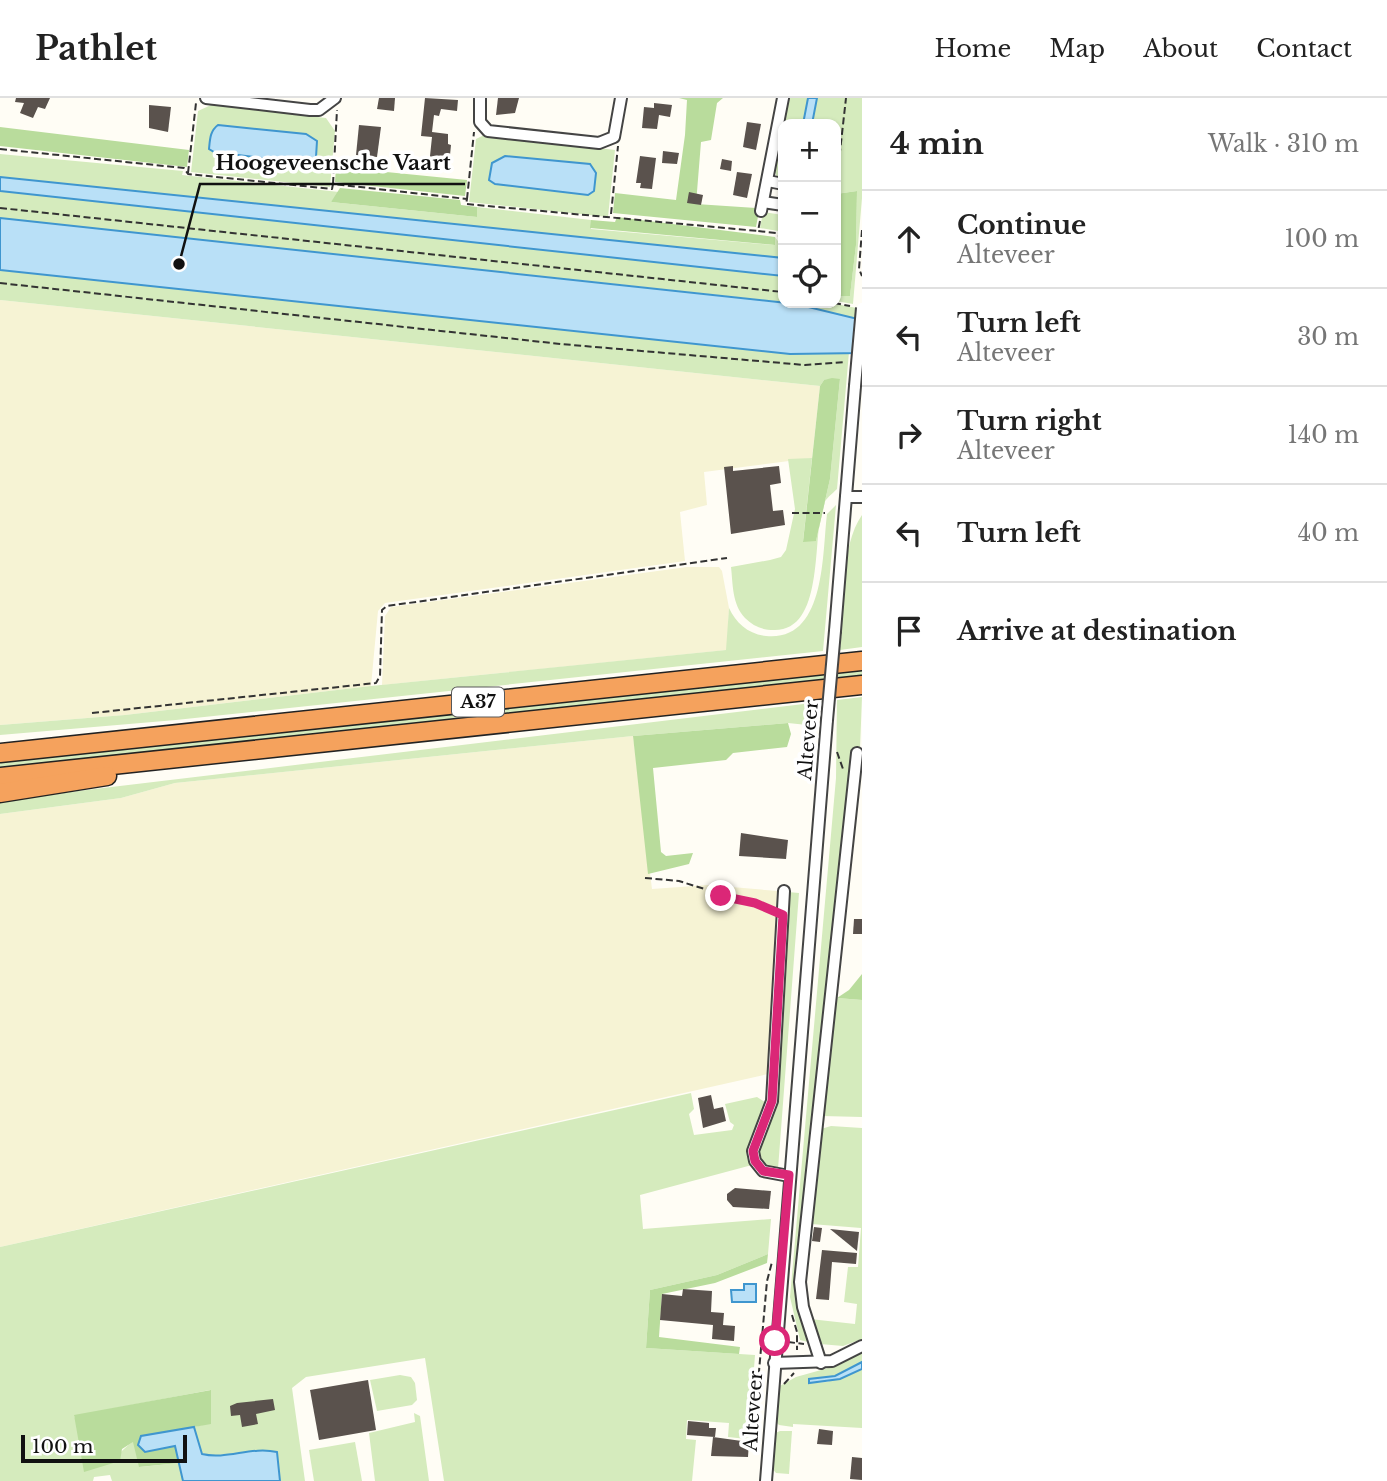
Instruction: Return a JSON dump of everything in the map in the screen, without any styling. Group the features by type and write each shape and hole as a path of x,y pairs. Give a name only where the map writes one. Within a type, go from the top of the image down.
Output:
{"highway":[{"name":"A37","path":"0,753 862,661"},
{"name":"A37","path":"0,777 862,685"},
{"name":"A37","path":"0,793 232,752"}],"street":[{"path":"206,98 319,110 336,102"},
{"path":"481,98 480,121 485,129 492,132 599,143 609,141 617,131 621,98"},
{"path":"778,205 762,206 783,98"},
{"path":"768,181 778,183"},
{"name":"Alteveer","path":"766,1481 855,386 857,307"},
{"path":"846,497 862,497"},
{"path":"821,1363 803,1307 800,1282 857,753"},
{"path":"784,891 772,1101 753,1151 755,1161 763,1171 789,1175"},
{"path":"774,1363 821,1363 841,1358 862,1346"}],"path":[{"path":"188,173 197,98"},
{"path":"837,182 846,98"},
{"path":"0,149 184,168 188,173 332,189 336,102"},
{"path":"480,121 474,130 466,204 610,219 617,131"},
{"path":"333,184 467,199"},
{"path":"758,231 762,206"},
{"path":"0,208 778,291"},
{"path":"611,215 778,235"},
{"path":"862,230 859,269 862,276"},
{"path":"0,283 561,344 805,365 852,363"},
{"path":"793,513 825,513"},
{"path":"92,713 376,683 380,677 382,610 387,606 727,558"},
{"path":"645,878 678,881 721,896 755,903 783,915"},
{"name":"Alteveer","path":"758,1384 759,1432"}],"shaded area":[{"path":"0,300 820,386 812,458 704,472 707,505 680,512 685,561 385,603 378,611 371,686 125,715 0,725"},
{"path":"687,567 719,567 722,571 729,608 727,650 382,685 385,616 391,607"},
{"path":"633,736 652,889 708,885 777,891 768,1074 0,1247 0,814 121,798 175,783"}],"green space":[{"path":"679,98 723,98 717,103 711,140 701,142 696,204 756,208 759,211 756,227 613,213 615,193 676,200 687,100"},
{"path":"788,98 808,98 804,119 784,119"},
{"path":"817,98 862,98 862,198 853,304 841,302 841,296 850,296 856,245 857,191 841,193 841,119 813,119"},
{"path":"211,105 326,118 335,131 330,187 191,172 198,111"},
{"path":"0,127 189,150 187,167 0,146"},
{"path":"486,134 615,150 608,217 469,202 476,139","holes":["505,156 589,164 596,173 594,190 489,180 492,163"]},
{"path":"778,149 778,178 774,170"},
{"path":"0,154 183,171 182,175 339,192 331,202 477,217 477,207 591,220 591,229 774,245 775,237 778,241 778,257 0,177"},
{"path":"336,167 467,180 465,196 335,182"},
{"path":"340,188 460,200 461,205 477,207 477,217 331,202"},
{"path":"0,191 778,275 778,301 0,218"},
{"path":"857,191 856,245 850,296 841,296 841,193"},
{"path":"763,212 778,214 778,231 760,228"},
{"path":"617,217 775,237 775,245 590,228 591,220 615,222"},
{"path":"0,270 790,354 821,346 849,352 837,489 825,502 830,479 840,379 824,380 820,386 0,300"},
{"path":"841,305 862,309 862,320 809,308 841,308"},
{"path":"840,379 830,479 816,541 803,542 820,386 824,380"},
{"path":"812,458 803,541 816,541 819,528 814,580 802,615 790,626 774,630 751,623 738,607 731,567 781,557 786,550 795,509 788,459"},
{"path":"836,505 823,651 176,720 0,735 0,725 125,715 371,686 726,650 729,608 739,623 754,633 766,636 786,634 800,625 810,611 821,572 827,514"},
{"path":"862,515 862,647 840,650 846,561 855,528"},
{"path":"862,668 862,676 0,769 0,759"},
{"path":"862,697 860,749 798,1268 812,1343 800,1340 790,1297 836,778 837,700"},
{"path":"820,702 817,726 788,723 633,736 175,783 121,798 0,814 0,802 78,791"},
{"path":"788,723 791,734 787,747 733,753 726,760 653,768 661,852 666,856 693,853 689,864 648,874 633,736"},
{"path":"788,892 799,893 778,1169 763,1166 758,1152 772,1113"},
{"path":"862,974 862,1000 837,998 849,990"},
{"path":"837,998 862,1000 862,1117 822,1116"},
{"path":"691,1093 694,1109 689,1114 694,1135 732,1130 734,1125 730,1122 725,1104 757,1097 768,1104 752,1165 640,1195 643,1229 771,1219 768,1254 717,1275 650,1290 646,1348 755,1355 751,1408 756,1440 728,1437 729,1423 687,1420 686,1439 696,1440 692,1481 444,1481 425,1358 306,1377 292,1388 305,1481 280,1481 276,1452 221,1455 202,1453 194,1427 211,1423 210,1390 74,1416 98,1467 112,1460 134,1441 140,1467 179,1463 183,1481 112,1481 110,1475 94,1477 93,1481 0,1481 0,1247"},
{"path":"831,1126 862,1128 862,1339 843,1346 820,1344 810,1319 855,1324 857,1304 844,1302 848,1267 858,1267 861,1228 811,1224 821,1129"},
{"path":"768,1254 767,1263 715,1283 662,1294 659,1337 740,1347 739,1354 646,1348 650,1290 717,1275"},
{"path":"862,1352 862,1362 835,1376 809,1379 809,1383 827,1382 862,1369 862,1428 793,1424 793,1427 779,1425 774,1420 778,1387 796,1377 839,1365"},
{"path":"400,1375 411,1377 415,1383 417,1400 412,1405 377,1411 370,1380"},
{"path":"211,1390 211,1424 172,1431 162,1448 175,1446 179,1463 139,1467 133,1442 122,1449 120,1461 84,1472 74,1415"},
{"path":"414,1413 420,1416 429,1481 375,1481 369,1433 415,1422"},
{"path":"792,1431 789,1474 776,1473 772,1468 773,1434"},
{"path":"355,1442 362,1481 314,1481 309,1450"}],"water":[{"path":"808,98 817,98 813,119 804,119"},
{"path":"218,125 306,134 317,141 316,157 310,164 214,152 209,149 210,139"},
{"path":"505,156 590,164 596,173 594,191 588,195 495,184 489,180 492,163"},
{"path":"0,177 778,257 778,275 0,191"},
{"path":"0,218 778,302 778,308 812,308 862,320 862,353 790,354 0,270"},
{"path":"744,1284 756,1284 756,1302 732,1302 731,1290 744,1290"},
{"path":"862,1362 862,1369 840,1379 809,1383 809,1379 835,1376"},
{"path":"194,1427 202,1454 277,1452 280,1481 183,1481 175,1446 145,1452 138,1445 141,1436"}],"building":[{"path":"16,98 50,98 45,109 38,107 33,118 20,113 24,103 15,102"},
{"path":"379,98 395,98 394,111 377,109"},
{"path":"425,98 458,100 457,111 441,109 439,116 434,115 432,132 448,134 448,144 451,145 449,165 432,163 432,137 421,136"},
{"path":"498,98 519,98 515,113 496,115"},
{"path":"654,103 672,105 670,117 659,115 657,129 642,128 644,107 654,108"},
{"path":"149,105 171,107 168,132 149,128"},
{"path":"747,122 761,124 756,150 743,147"},
{"path":"359,125 381,127 377,157 356,155"},
{"path":"663,151 679,153 677,164 662,163"},
{"path":"640,156 656,158 652,189 640,188 641,183 636,183"},
{"path":"722,159 732,161 731,171 720,169"},
{"path":"737,172 752,174 747,198 733,195"},
{"path":"689,192 703,195 701,205 687,203"},
{"path":"733,466 733,471 779,466 781,483 770,485 773,511 783,510 785,525 731,534 724,467"},
{"path":"741,833 788,840 786,859 739,856"},
{"path":"854,919 862,919 862,934 853,934"},
{"path":"711,1095 714,1109 723,1107 726,1121 703,1128 698,1098"},
{"path":"735,1188 771,1191 769,1209 733,1207 727,1200 727,1194"},
{"path":"814,1227 822,1228 820,1242 812,1241"},
{"path":"830,1229 859,1232 857,1251"},
{"path":"822,1250 857,1253 856,1264 832,1262 829,1300 816,1299"},
{"path":"683,1289 712,1291 711,1312 724,1313 723,1325 735,1326 734,1341 712,1339 713,1325 660,1320 662,1294 682,1296"},
{"path":"368,1380 376,1430 319,1440 310,1390"},
{"path":"273,1399 275,1410 256,1414 258,1424 242,1427 240,1415 231,1416 230,1406 237,1403"},
{"path":"688,1421 709,1423 709,1428 716,1428 715,1437 687,1435"},
{"path":"819,1429 833,1431 832,1445 817,1444"},
{"path":"713,1437 749,1442 748,1457 711,1456"},
{"path":"852,1457 862,1458 862,1480 850,1479"}],"place":[{"name":"Hoogeveensche Vaart","path":"179,264"}],"route":[{"path":"721,896 755,903 783,915 772,1101 753,1151 755,1161 763,1171 789,1175 775,1341"}]}
